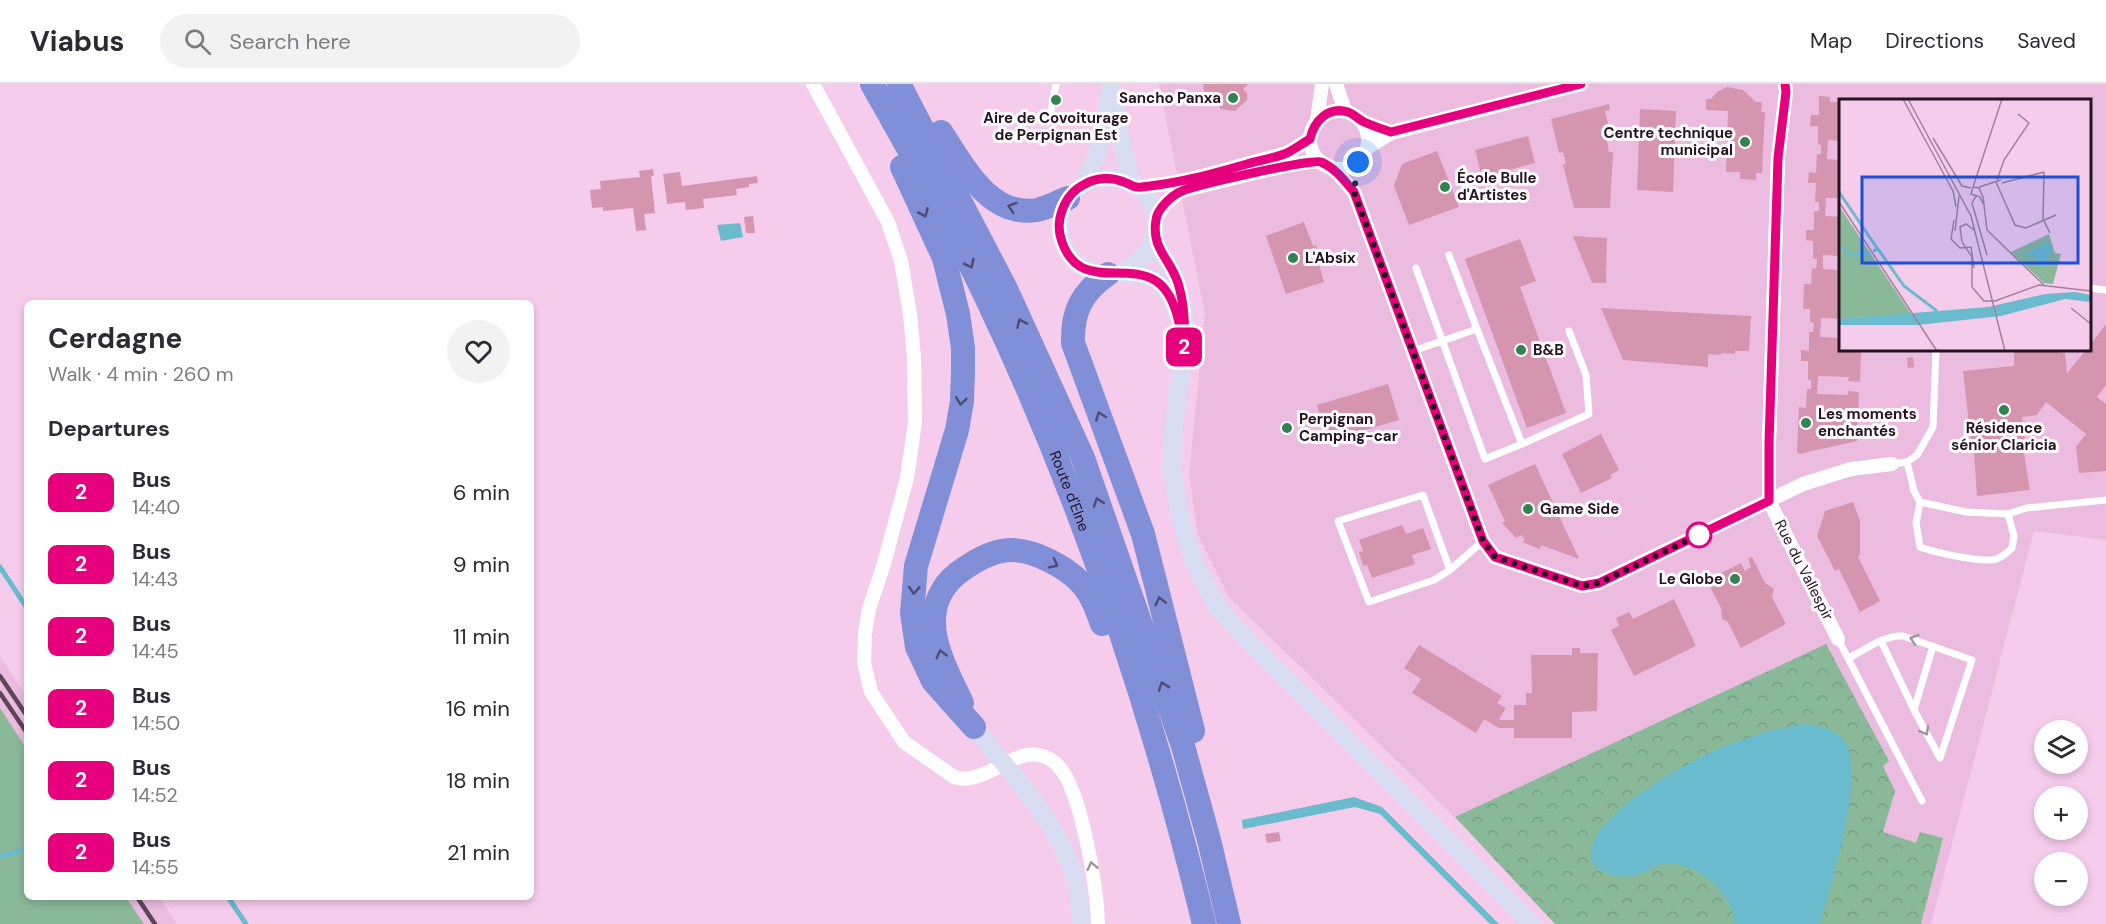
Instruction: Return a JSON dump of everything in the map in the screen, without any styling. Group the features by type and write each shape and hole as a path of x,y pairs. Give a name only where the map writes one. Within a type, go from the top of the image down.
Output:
{"highway":[{"path":"863,84 944,258 958,314 963,348 962,401 957,430 916,566 912,613 917,647 933,681 974,727"},
{"name":"Route d'Elne","path":"872,84 932,189 986,297 1061,469 1147,716 1189,862 1204,924"},
{"name":"Route d'Elne","path":"899,84 1006,289 1083,458 1183,746 1229,924"},
{"path":"914,84 939,130 960,162 994,201 1019,211 1038,210 1077,191"},
{"path":"1113,274 1098,282 1081,300 1075,315 1073,343 1143,534 1200,756 1234,924"},
{"path":"974,727 943,663 933,622 936,599 954,575 981,557 1011,550 1038,556 1059,566 1081,583 1093,601 1142,737 1193,924"}],"main road":[{"path":"1113,84 1099,149 1077,191 1061,212 1059,227 1065,248 1080,266 1093,272 1138,274 1157,281 1171,299 1177,315 1184,351"},
{"path":"1113,84 1123,151 1135,186"},
{"path":"1077,191 1101,178 1118,179 1135,186 1146,196 1152,207 1155,219 1154,239 1149,251 1130,269 1113,274"},
{"path":"1154,239 1177,281 1185,315 1184,351 1174,422 1171,468 1181,520 1195,565 1218,608 1252,645 1532,924"},
{"path":"974,727 1051,824 1072,867 1082,924"}],"street":[{"path":"813,84 888,222 901,261 910,314 914,358 915,422 907,478 869,609 865,634 864,662 872,692 904,742 954,777 959,779 978,776 1023,756 1034,755 1046,757 1060,768 1077,804 1093,870 1098,924"},
{"path":"1319,161 1310,139 1317,120 1322,84"},
{"path":"1336,84 1345,111"},
{"path":"1354,192 1358,162 1367,148 1391,132 1581,84"},
{"path":"1769,501 1778,158 1785,84"},
{"path":"1317,120 1330,112 1345,111 1354,115 1366,129 1367,148"},
{"path":"1361,121 1391,132"},
{"path":"1135,186 1177,183 1287,153 1310,139"},
{"path":"1155,219 1165,204 1181,191 1292,165 1319,161 1333,168 1354,192 1483,541 1495,557 1582,586 1599,583 1803,484 1841,472 1892,464"},
{"path":"1333,168 1350,166 1358,162"},
{"name":"Rue du Vallespir","path":"1769,501 1838,639"}],"lane":[{"path":"1051,111 1056,84"},
{"path":"1449,255 1522,444"},
{"path":"1416,268 1485,459 1589,414 1586,375 1569,331"},
{"path":"2091,288 2106,290"},
{"path":"1413,351 1478,329"},
{"path":"1892,464 1907,462 1917,455 1933,427 1936,351"},
{"path":"1907,462 1914,491 1920,502 1916,523 1920,547 1935,553 1993,561 2012,548 2014,536 2008,514"},
{"path":"1450,570 1423,495 1338,521 1369,602 1434,580 1450,570 1483,541"},
{"path":"1920,502 1966,512 2008,514 2026,508 2106,500"},
{"path":"1849,658 1892,635 1903,636 1972,660 1940,758 1881,641"},
{"path":"1838,639 1922,801"},
{"path":"1914,710 1933,646"}],"shaded area":[{"path":"1159,84 2106,84 2106,540 2034,531 1931,924 1564,924 1229,597 1198,535 1189,474 1205,314"},
{"path":"0,656 24,692 24,744 0,708"},
{"path":"128,900 161,900 177,924 144,924"}],"green space":[{"path":"1826,644 1889,761 1883,766 1895,791 1883,832 1916,843 1920,832 1943,838 1921,924 1555,924 1455,817"},
{"path":"0,708 24,744 24,900 128,900 144,924 0,924"}],"water":[{"path":"740,223 743,237 721,241 717,225"},
{"path":"1808,724 1840,737 1847,746 1851,762 1851,784 1844,834 1820,924 1735,924 1733,912 1727,900 1710,880 1698,872 1674,864 1661,864 1637,875 1621,877 1603,871 1594,864 1593,845 1602,828 1618,811 1660,780 1738,741 1773,730"},
{"path":"1354,797 1382,807 1499,924 1490,924 1380,814 1355,807 1243,829 1242,820"}],"building":[{"name":"Sancho Panxa","path":"1203,84 1248,84 1243,89 1247,93 1247,100 1235,111 1220,109 1219,96 1204,92"},
{"name":"Centre technique municipal","path":"1727,87 1743,90 1756,102 1762,102 1761,112 1765,112 1762,173 1756,173 1756,180 1740,179 1740,172 1726,172 1728,111 1706,110 1706,99 1711,99 1717,92"},
{"path":"1819,96 1830,97 1830,102 1839,102 1839,141 1828,140 1827,159 1839,160 1839,198 1826,198 1825,216 1839,217 1839,256 1823,255 1823,269 1839,270 1839,319 1821,318 1820,337 1839,338 1839,351 1861,351 1860,382 1848,381 1849,377 1818,376 1817,394 1848,395 1848,391 1859,392 1857,441 1799,454 1797,451 1799,407 1806,408 1807,389 1811,389 1811,380 1808,380 1808,361 1801,361 1801,350 1809,351 1809,332 1813,332 1814,323 1810,322 1810,309 1803,309 1804,284 1811,284 1812,268 1816,269 1817,259 1813,259 1813,241 1806,240 1806,230 1814,230 1814,211 1819,211 1819,202 1815,202 1816,183 1808,183 1809,172 1816,173 1817,154 1821,154 1821,145 1818,144 1818,126 1810,126 1811,115 1819,115"},
{"path":"1609,104 1610,110 1605,111 1612,139 1607,141 1609,152 1613,152 1610,208 1574,208 1563,165 1566,164 1563,152 1559,153 1551,119"},
{"path":"1640,109 1676,111 1673,192 1637,190"},
{"path":"1528,136 1535,163 1482,177 1475,150"},
{"path":"1437,151 1459,207 1409,225 1394,186 1402,164"},
{"path":"653,169 654,176 651,176 655,213 644,214 646,230 636,231 633,208 603,211 603,207 592,208 590,190 601,189 600,181 640,177 639,171"},
{"path":"680,172 682,186 757,176 758,183 736,189 737,195 703,199 704,208 686,210 685,202 667,204 663,174"},
{"path":"753,216 755,233 746,233 744,217"},
{"path":"1304,222 1313,246 1316,245 1324,282 1286,294 1266,236"},
{"path":"1573,236 1607,238 1606,283 1592,283"},
{"name":"B&B","path":"1520,239 1536,281 1520,287 1566,413 1527,428 1465,259"},
{"path":"1601,308 1751,316 1749,351 1735,351 1735,354 1708,354 1708,367 1623,360"},
{"name":"Résidence sénior Claricia","path":"2106,324 2106,385 2097,397 2106,404 2106,471 2079,473 2076,447 2086,434 2046,402 2037,415 2022,417 2025,442 2022,442 2030,490 1977,496 1974,452 1972,451 1963,371 2014,366 2014,351 2062,351 2065,353 2067,373 2085,351 2091,351 2091,344"},
{"path":"1913,357 1914,367 1908,368 1907,358"},
{"path":"1388,384 1399,420 1327,441 1317,405"},
{"path":"1601,434 1619,470 1610,475 1612,478 1581,493 1562,454"},
{"name":"Game Side","path":"1535,464 1579,559 1541,545 1540,549 1522,542 1525,541 1522,535 1516,538 1502,523 1505,521 1488,485"},
{"path":"1853,502 1860,521 1860,554 1858,557 1880,601 1860,612 1839,569 1835,571 1817,536 1825,511"},
{"path":"1402,525 1406,534 1423,528 1431,549 1412,555 1415,564 1372,578 1367,565 1363,566 1359,552 1363,551 1359,540"},
{"path":"1752,557 1765,583 1774,589 1772,597 1786,624 1741,648 1728,622 1722,619 1721,608 1707,581 1710,578 1715,586 1721,583 1717,575 1741,563 1745,571 1751,567 1748,559"},
{"path":"1674,599 1696,646 1634,676 1611,630 1619,626 1616,618 1629,612 1633,619"},
{"path":"1419,645 1502,696 1497,703 1506,708 1499,719 1501,720 1514,720 1514,705 1526,705 1526,693 1532,693 1531,655 1572,655 1572,648 1580,648 1580,653 1598,653 1597,711 1572,712 1572,738 1514,738 1514,728 1499,728 1484,719 1476,733 1412,693 1421,679 1404,668"},
{"path":"1279,832 1281,841 1267,843 1265,834"}],"waterway":[{"path":"0,567 24,603"},
{"path":"0,857 24,849"},
{"path":"230,900 246,924"}],"railway":[{"path":"0,676 24,712"},
{"path":"0,693 24,729"},
{"path":"139,900 155,924"}],"bus line":[{"name":"2","path":"1581,84 1391,132 1361,121 1345,111 1330,112 1317,120 1310,139 1287,153 1177,183 1137,188 1118,179 1101,178 1085,183 1068,198 1061,212 1059,227 1062,242 1069,255 1080,266 1093,272 1138,274 1157,281 1171,299 1180,323 1184,351 1185,315 1177,281 1154,239 1155,219 1165,204 1181,191 1292,165 1319,161 1333,168 1354,192 1483,541 1495,557 1582,586 1599,583 1769,501 1778,158 1785,84"}],"place":[{"name":"Sancho Panxa","path":"1233,98"},
{"name":"Aire de Covoiturage de Perpignan Est","path":"1056,100"},
{"name":"Centre technique municipal","path":"1745,142"},
{"name":"École Bulle d'Artistes","path":"1445,187"},
{"name":"L'Absix","path":"1293,258"},
{"name":"B&B","path":"1521,350"},
{"name":"Résidence sénior Claricia","path":"2004,410"},
{"name":"Les moments enchantés","path":"1806,423"},
{"name":"Perpignan Camping-car","path":"1287,428"},
{"name":"Game Side","path":"1528,509"},
{"name":"Le Globe","path":"1735,579"}],"route":[{"path":"1358,162 1354,192 1483,541 1495,557 1582,586 1599,583 1699,535"}]}
